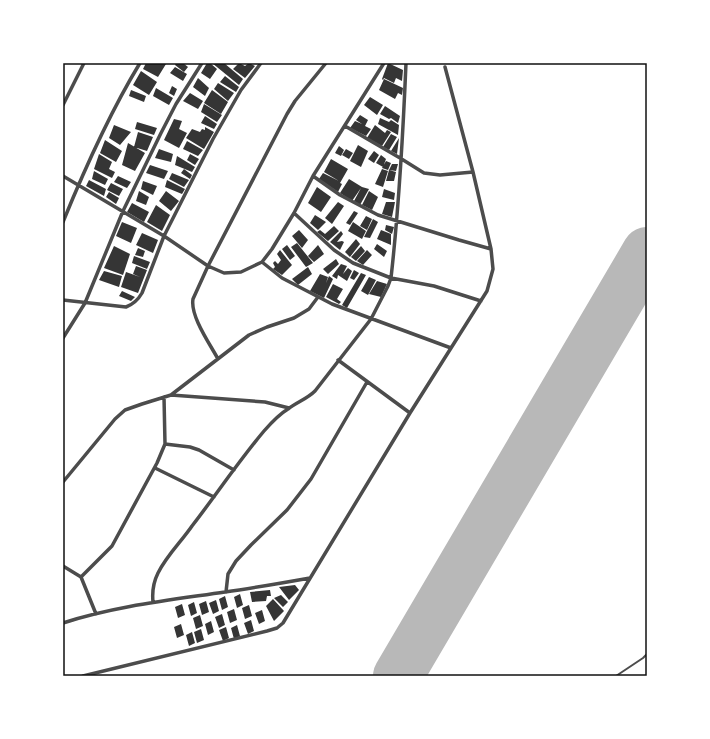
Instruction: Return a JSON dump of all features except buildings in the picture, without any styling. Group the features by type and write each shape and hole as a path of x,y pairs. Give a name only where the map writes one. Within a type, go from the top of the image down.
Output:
{"street":[{"path":"63,105 84,63"},
{"path":"63,222 78,185 112,113 140,63"},
{"path":"63,338 85,303 123,211 176,104 202,63"},
{"path":"63,300 126,307 136,301 142,293 164,236 225,117 241,90 261,63"},
{"path":"218,360 196,318 192,305 193,299 208,266 287,114 295,101 326,63"},
{"path":"63,176 164,236 208,266 224,272 236,273 262,262 272,249 294,213 313,176 384,63"},
{"path":"153,602 152,590 158,573 171,552 187,534 267,427 289,408 309,397 315,391 371,318 388,286 396,221 406,63"},
{"path":"83,676 277,628 283,623 410,413 487,291 493,269 491,249 473,172 445,67"},
{"path":"345,126 424,173 440,175 473,172"},
{"path":"313,176 351,202 378,215 491,249"},
{"path":"294,213 334,250 348,260 367,269 390,278 434,286 481,301"},
{"path":"262,262 282,278 332,304 451,348"},
{"path":"171,395 218,360 228,350 249,334 302,314 318,297"},
{"path":"338,360 410,413"},
{"path":"226,592 228,574 236,561 287,510 311,479 367,382"},
{"path":"63,482 114,419 126,410 142,404 171,395 265,402 289,408"},
{"path":"81,577 112,546 155,468 165,444 164,397"},
{"path":"165,444 190,447 199,450 234,470"},
{"path":"155,468 214,497"},
{"path":"63,566 81,577 96,614"},
{"path":"63,623 96,614 153,602 310,578"}],"lane":[{"path":"616,676 647,654"}],"runway":[{"path":"398,676 647,252"}]}
